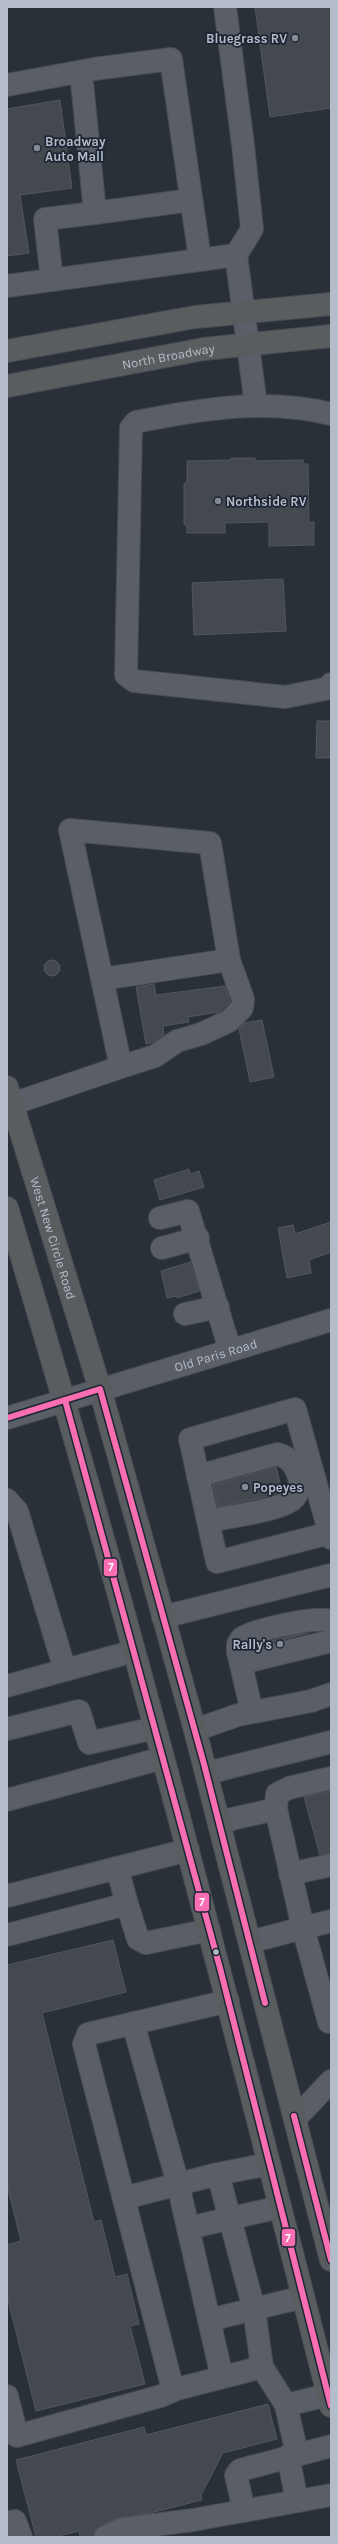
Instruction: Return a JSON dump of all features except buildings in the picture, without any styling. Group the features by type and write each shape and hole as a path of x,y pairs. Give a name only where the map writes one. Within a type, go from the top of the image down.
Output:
{"highway":[{"path":"7,350 111,330 243,312 331,304"},
{"name":"North Broadway","path":"7,386 130,361 249,344 331,336"},
{"name":"West New Circle Road","path":"10,1095 100,1389 207,1773 331,2260"},
{"path":"7,1208 65,1400 155,1728 228,2001 330,2400"}],"street":[{"path":"224,7 243,145 252,229 236,255 256,405"},
{"path":"7,85 81,72 171,59 200,260"},
{"path":"81,72 95,213"},
{"path":"52,280 45,219 191,200"},
{"path":"7,286 236,255"},
{"path":"331,414 256,405 198,409 136,422 131,428 126,675 134,681 285,697 330,688 331,684"},
{"path":"10,1095 121,1067 155,1056 177,1041 201,1034 229,1021 242,1008 243,999 229,960 210,843 70,830 121,1067"},
{"path":"102,979 229,960"},
{"path":"160,1218 188,1211 198,1238 230,1350"},
{"path":"162,1248 198,1238"},
{"path":"185,1314 218,1307"},
{"name":"Old Paris Road","path":"7,1418 331,1320"},
{"path":"295,1409 330,1536 217,1562 198,1476 190,1439 295,1409"},
{"path":"198,1476 277,1454 286,1456 294,1465 299,1479 299,1489 292,1499 280,1506 208,1521"},
{"path":"7,1500 17,1512 64,1670"},
{"path":"163,1617 331,1575"},
{"path":"252,1712 238,1644 245,1636 304,1621 323,1619 331,1621"},
{"path":"241,1663 331,1641"},
{"path":"7,1686 134,1651"},
{"path":"195,1730 238,1715 311,1701 331,1694"},
{"path":"7,1729 79,1711 97,1776"},
{"path":"89,1743 155,1728"},
{"path":"207,1773 331,1742"},
{"path":"7,1800 163,1758"},
{"path":"219,1822 276,1802 289,1788 331,1778"},
{"path":"276,1802 290,1874 303,1928 329,2022"},
{"path":"7,1896 188,1850"},
{"path":"290,1874 331,1865"},
{"path":"118,1868 127,1904 138,1939 141,1942 146,1943 209,1930"},
{"path":"7,1934 127,1904"},
{"path":"250,1942 331,1921"},
{"path":"177,2389 172,2386 84,2044 88,2034 228,2001"},
{"path":"133,2023 178,2184 222,2377"},
{"path":"295,2119 331,2081"},
{"path":"124,2198 218,2174 270,2164"},
{"path":"218,2174 231,2218 254,2309 262,2367 286,2405 297,2501"},
{"path":"188,2228 280,2207"},
{"path":"209,2320 303,2297"},
{"path":"7,2396 17,2436 161,2396 177,2389 262,2367"},
{"path":"286,2405 330,2400"},
{"path":"244,2510 236,2475 240,2470 292,2455 331,2446"},
{"path":"105,2537 122,2529 165,2530 244,2510 331,2495"}],"transit line":[{"name":"7","path":"7,1418 100,1389 204,1764 265,2003"},
{"name":"7","path":"65,1400 220,1968 331,2406"},
{"name":"7","path":"294,2116 331,2260"}],"place":[{"name":"Bluegrass RV","path":"295,38"},
{"name":"Broadway Auto Mall","path":"37,148"},
{"name":"Northside RV","path":"218,501"},
{"name":"Popeyes","path":"245,1487"},
{"name":"Rally's","path":"280,1644"}]}
